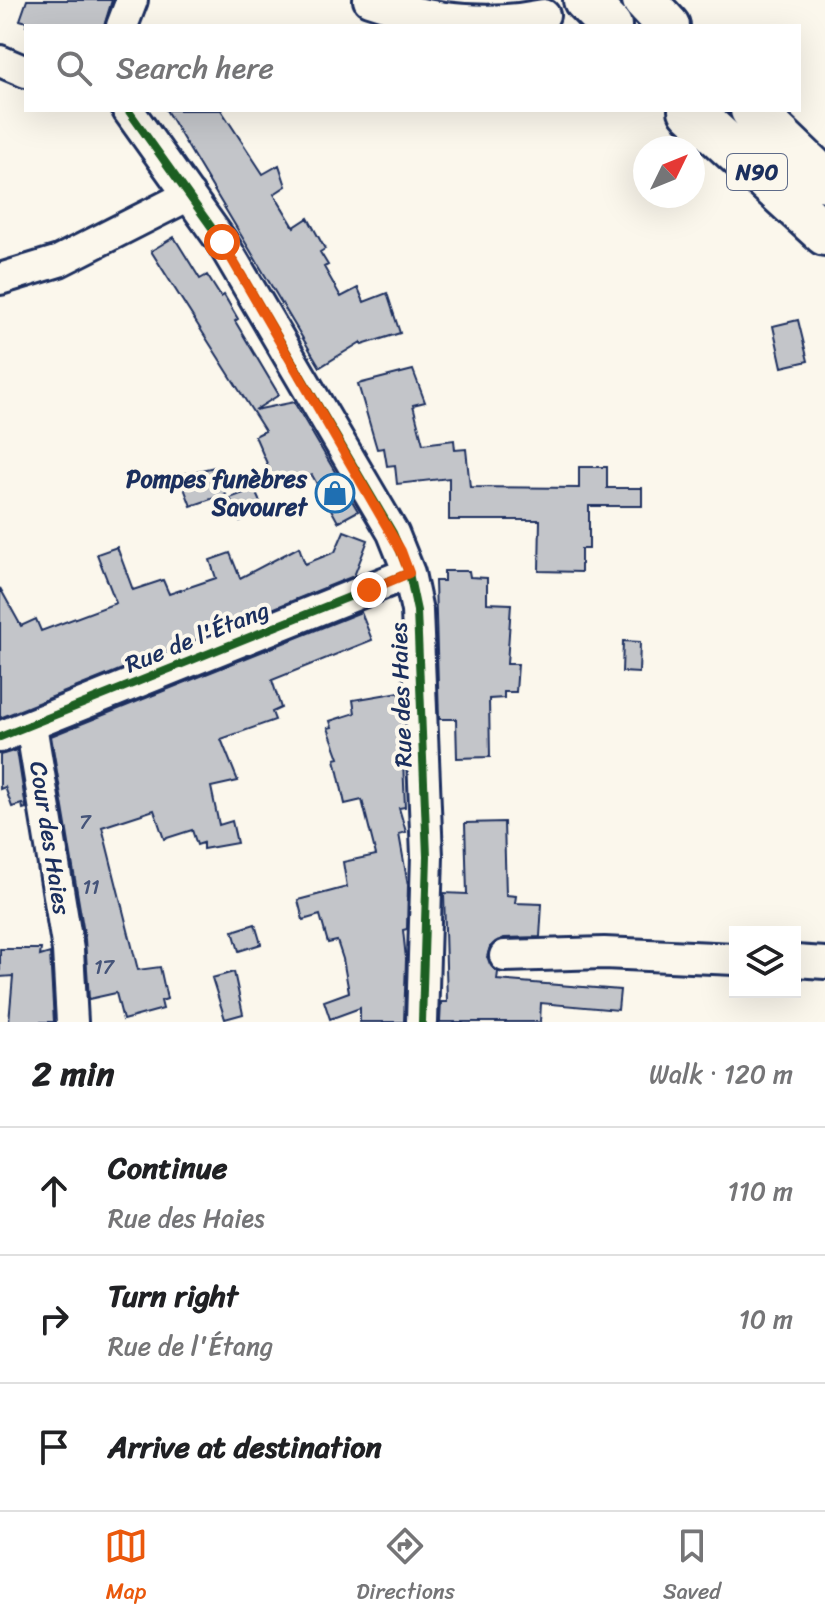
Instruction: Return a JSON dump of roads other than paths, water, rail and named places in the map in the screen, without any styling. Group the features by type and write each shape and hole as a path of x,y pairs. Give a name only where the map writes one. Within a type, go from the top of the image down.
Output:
{"highway":[{"path":"585,0 608,24"},
{"path":"644,0 666,24"},
{"name":"N90","path":"692,112 825,234"},
{"name":"N90","path":"754,112 825,180"}],"street":[{"path":"123,24 132,0"},
{"path":"369,0 447,18 508,22 544,15"},
{"path":"0,61 24,71"},
{"name":"Rue des Haies","path":"129,112 222,242 393,533 409,573 417,611 427,856 422,1022"},
{"path":"0,279 59,261 189,195"},
{"name":"Rue de l'Étang","path":"0,737 409,573"},
{"name":"Cour des Haies","path":"31,725 68,950 72,1022"},
{"path":"505,956 604,953 729,959"},
{"path":"801,961 825,963"}],"place":[{"name":"Pompes funèbres Savouret","path":"335,493"}]}
